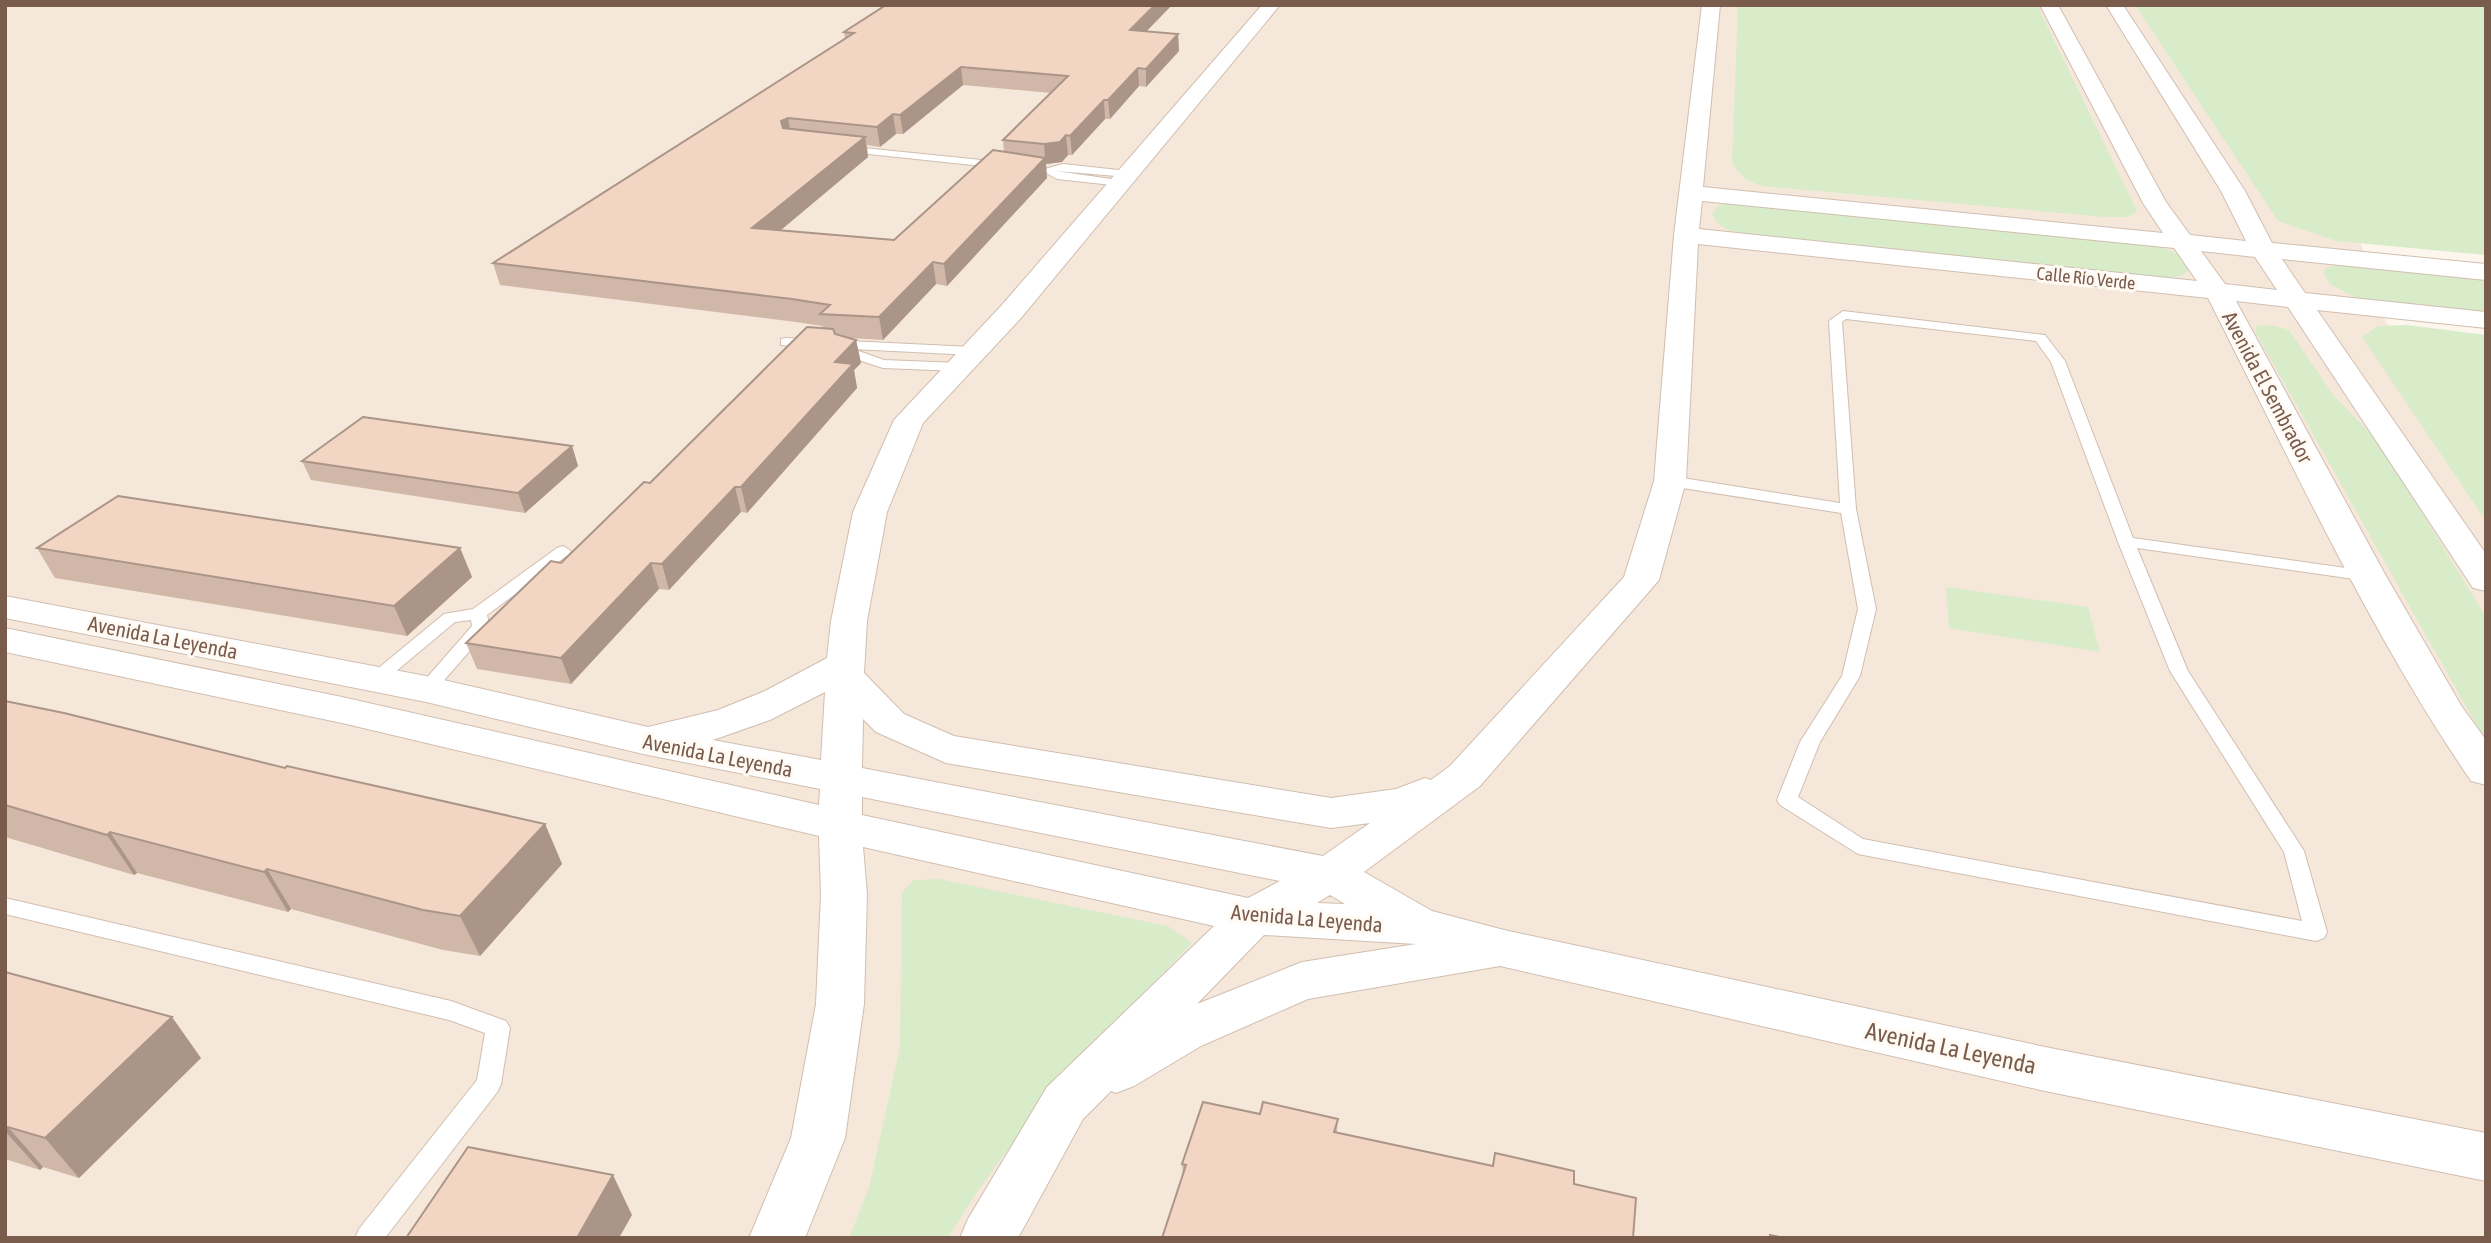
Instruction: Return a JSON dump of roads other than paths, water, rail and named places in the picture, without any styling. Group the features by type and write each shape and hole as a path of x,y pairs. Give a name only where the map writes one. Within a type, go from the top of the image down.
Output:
{"street":[{"path":"777,1238 818,1138 840,1004 844,894 842,803 849,621 870,512 909,420 1010,312 1272,5"},
{"path":"988,1238 1065,1102 1253,917 1330,874 1465,776 1641,580 1670,481 1686,235 1711,5"},
{"name":"Avenida El Sembrador","path":"2049,5 2155,203 2218,293 2368,576 2446,714 2486,771"},
{"path":"2114,5 2233,191 2263,250 2486,580"},
{"path":"1691,193 2486,272"},
{"name":"Calle Río Verde","path":"1686,235 2486,320"},
{"name":"Avenida La Leyenda","path":"5,607 426,689 643,740 842,803 1253,917 1420,926 1504,949 2045,1069 2486,1157"},
{"name":"Avenida La Leyenda","path":"5,640 396,722 613,771 1330,874 1420,926"},
{"path":"643,740 676,736 736,719 846,671"},
{"path":"846,671 890,723 946,749 1331,813 1403,803 1465,776"},
{"path":"1065,1102 1183,1031 1302,981 1504,949"}],"lane":[{"path":"836,148 1010,166"},
{"path":"1041,170 1063,167 1124,178"},
{"path":"1843,315 2040,338 2058,361 2126,542 2179,671 2294,851 2316,932 1858,846 1787,800 1810,742 1851,676 1867,609 1848,509 1835,321 1843,315"},
{"path":"786,342 832,346 897,346 966,359"},
{"path":"832,346 883,364 966,359"},
{"path":"1670,481 1848,509"},
{"path":"2126,542 2368,576"},
{"path":"376,679 450,618 478,613 563,551"},
{"path":"426,689 481,627 478,613"},
{"path":"5,906 451,1011 498,1028 489,1084 368,1238"}]}
